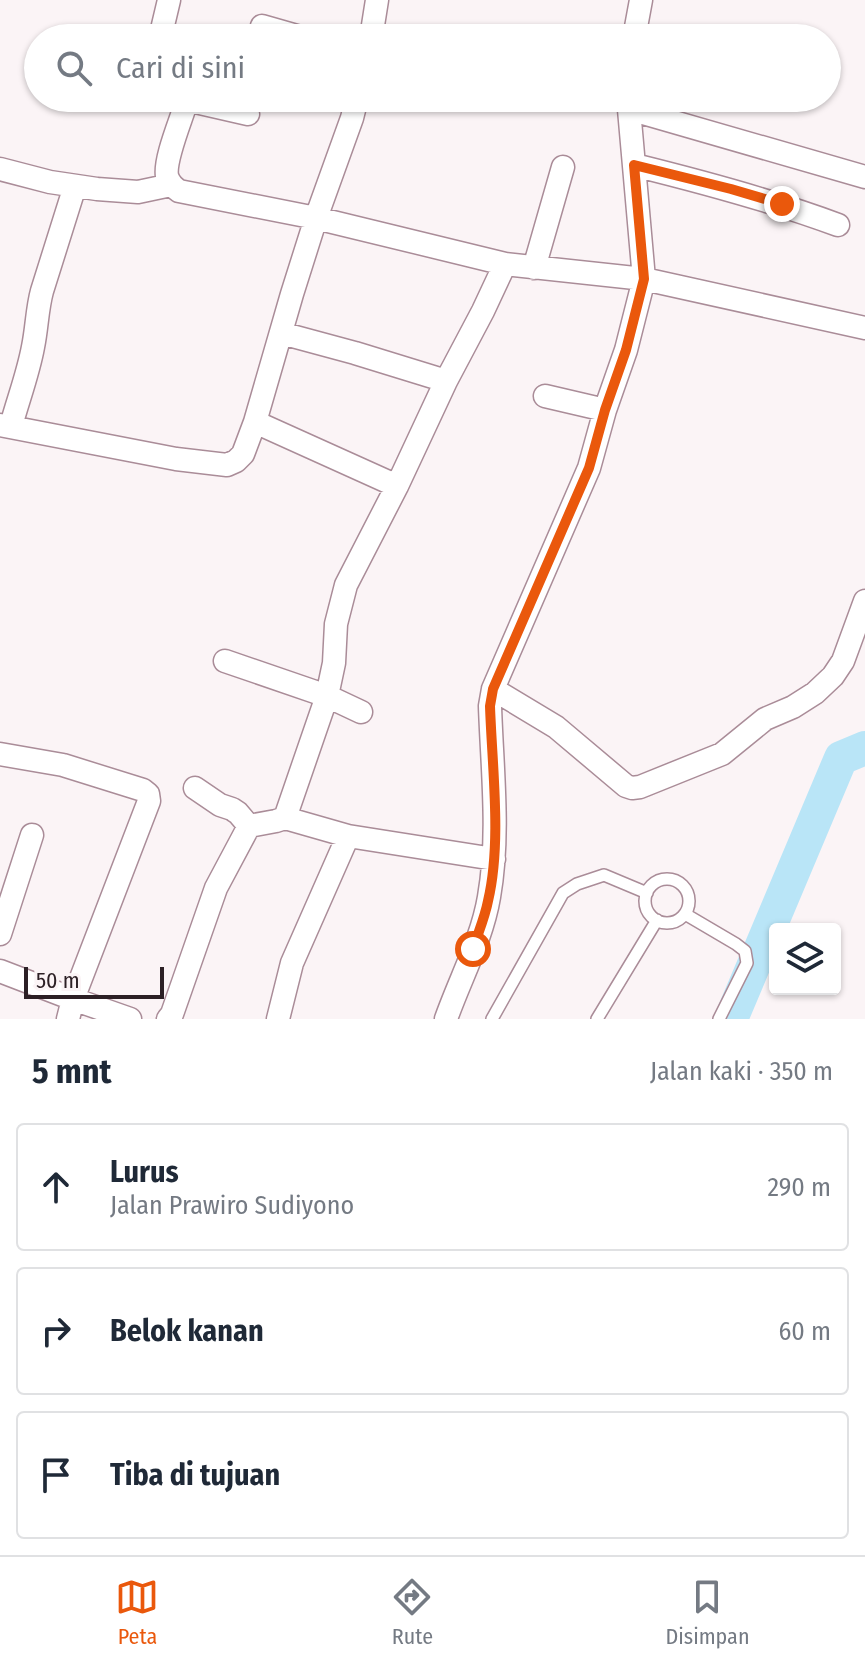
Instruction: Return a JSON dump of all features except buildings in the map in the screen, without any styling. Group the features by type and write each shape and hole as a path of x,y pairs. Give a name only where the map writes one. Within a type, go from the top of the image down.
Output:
{"street":[{"path":"163,24 169,0"},
{"path":"373,24 377,0"},
{"path":"637,24 641,0"},
{"path":"180,112 167,168 171,185 179,191 316,218 505,264 644,279 865,328"},
{"path":"239,112 248,114"},
{"path":"75,186 38,306 39,317 32,351 5,426 176,459 227,465 243,454 255,422 316,218 354,112"},
{"path":"446,1019 489,900 495,824 490,706 493,689 589,468 626,350 644,279 630,112"},
{"path":"658,112 865,177"},
{"path":"634,165 731,189 838,225"},
{"path":"534,268 563,167"},
{"path":"0,169 50,182 97,189 138,192 171,185"},
{"path":"285,818 327,696 334,663 336,624 346,585 505,264"},
{"path":"281,333 446,381"},
{"path":"545,396 605,410"},
{"path":"255,422 397,486"},
{"path":"493,689 556,727 626,786 640,787 722,754 765,719 815,693 843,661 865,601"},
{"path":"225,661 327,696 361,712"},
{"path":"0,754 63,765 148,794 149,801 71,1009"},
{"path":"195,788 220,805 232,809 249,826"},
{"path":"249,826 285,818 348,836 494,859"},
{"path":"168,1019 216,888 249,826"},
{"path":"0,934 32,835"},
{"path":"278,1019 292,963 348,836"},
{"path":"0,971 71,1009 130,1019"}],"lane":[{"path":"492,1019 563,893 577,884 604,875 647,893"},
{"path":"672,879 687,891 688,909 681,919 669,923 657,920 648,912 647,893 660,880 672,879"},
{"path":"685,914 745,951 747,963 719,1019"},
{"path":"597,1019 657,920"}],"waterway":[{"path":"731,1019 841,758 865,748"}],"route":[{"path":"473,949 489,900 494,859 490,706 493,689 589,468 626,350 644,279 634,165 782,204"}]}
